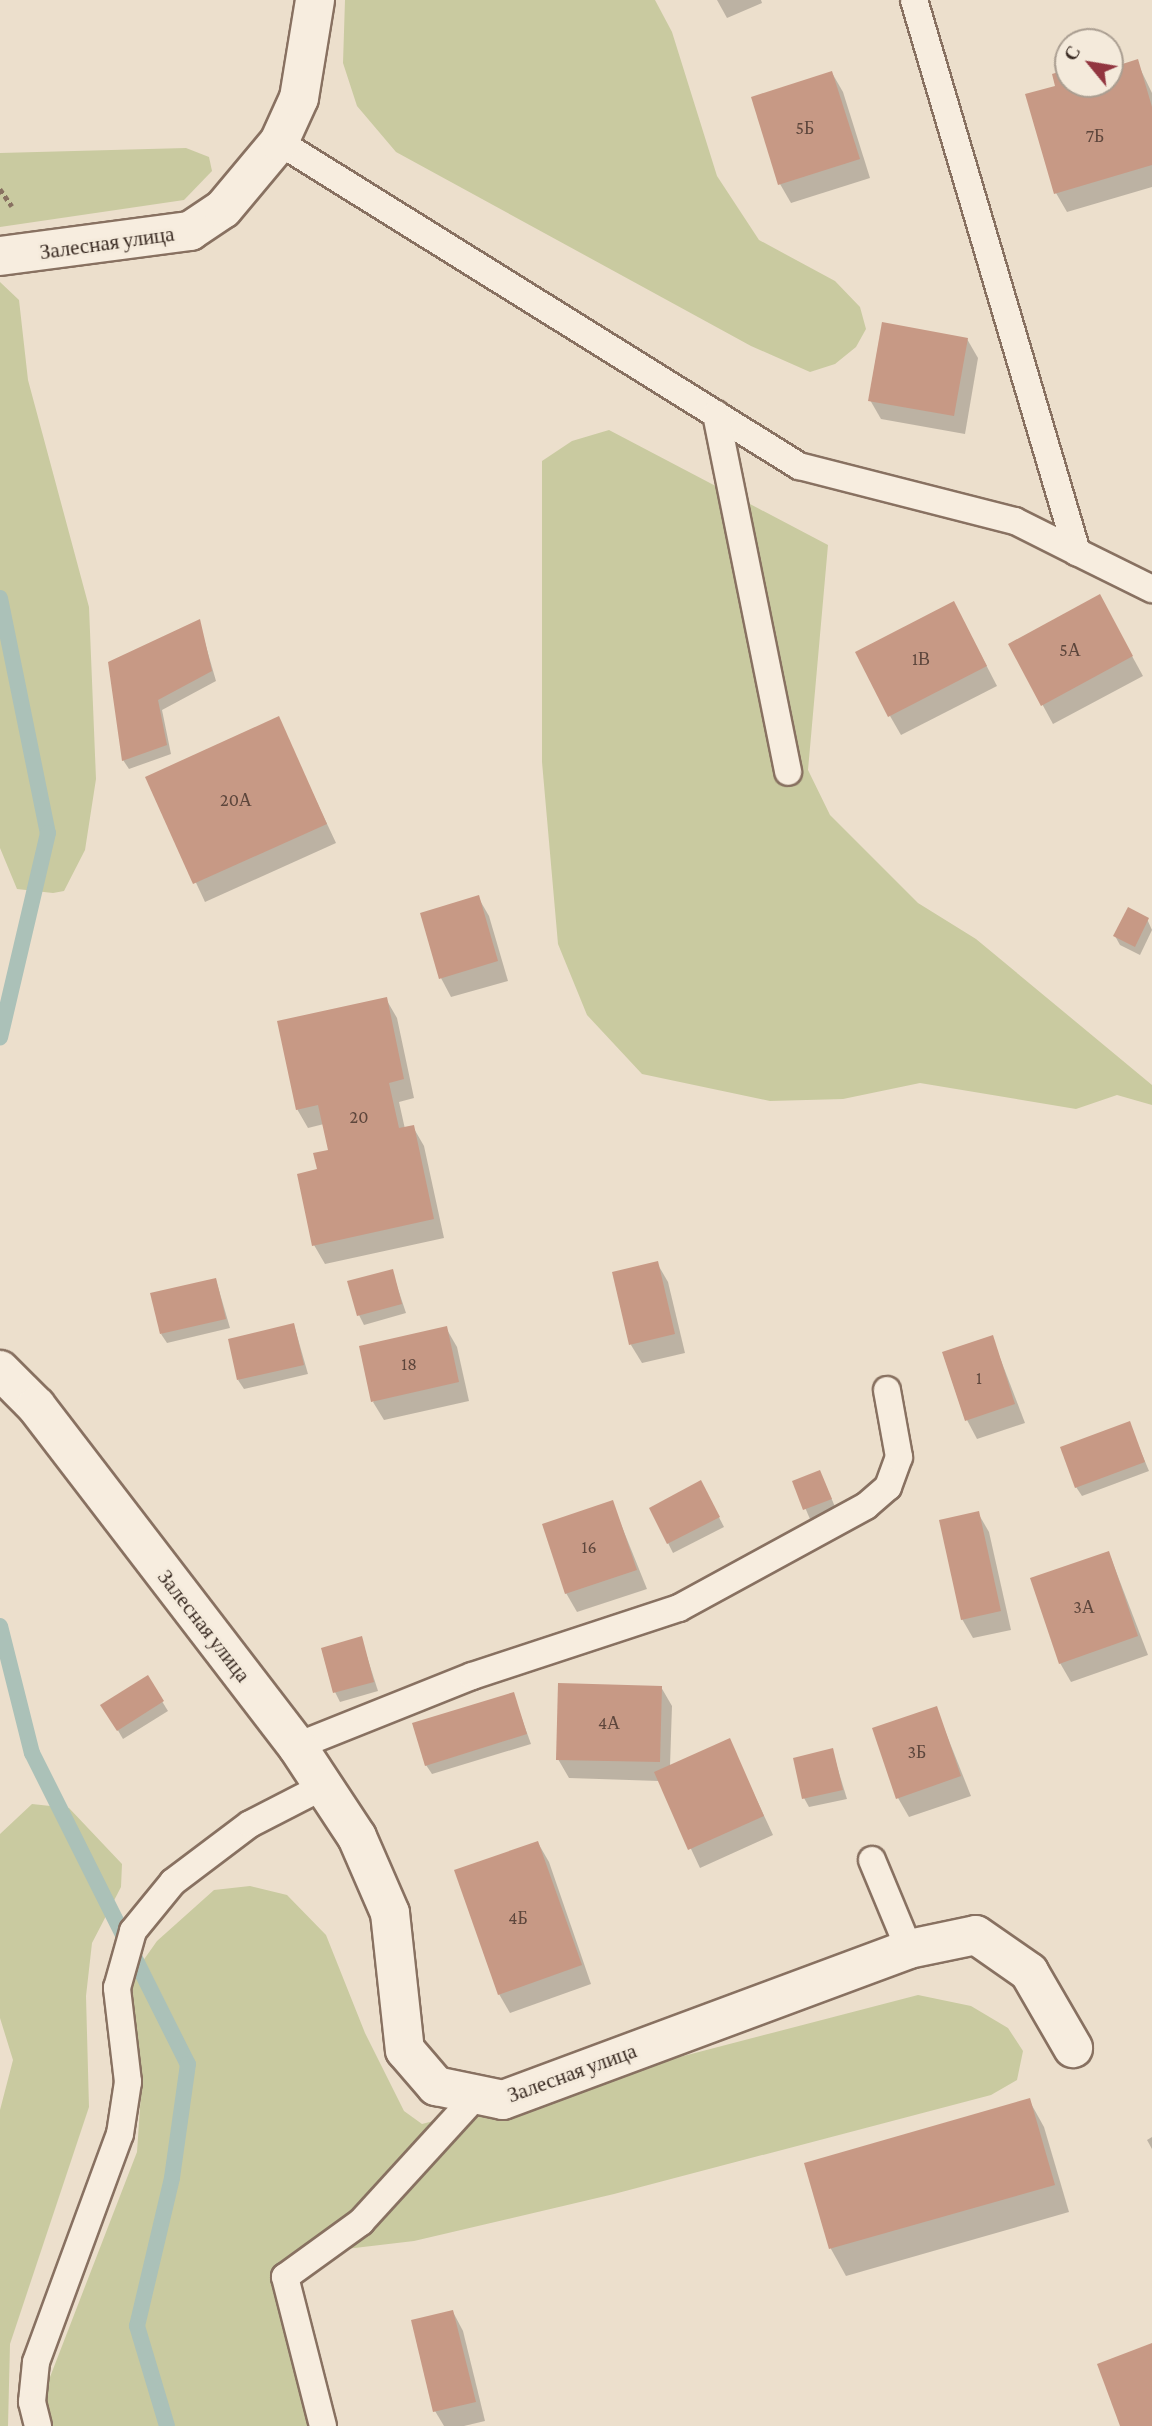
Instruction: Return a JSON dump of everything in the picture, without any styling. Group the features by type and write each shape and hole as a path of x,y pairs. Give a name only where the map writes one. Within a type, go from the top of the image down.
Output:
{"street":[{"name":"Залесная улица","path":"0,256 190,231 223,209 279,142 299,98 315,0"},
{"name":"Залесная улица","path":"0,1370 36,1406 297,1746 326,1785 358,1837 390,1913 405,2050 436,2086 475,2097 503,2100 909,1949 976,1935 1029,1972 1073,2048"}],"lane":[{"path":"914,0 1077,552"},
{"path":"279,142 799,466 1015,521 1152,589"},
{"path":"716,414 788,772"},
{"path":"297,1746 472,1676 679,1608 866,1506 888,1487 899,1457 887,1390"},
{"path":"38,2426 32,2402 36,2362 120,2134 128,2082 117,1988 133,1931 173,1882 250,1824 326,1785"},
{"path":"872,1860 909,1949"},
{"path":"323,2426 285,2277 361,2222 475,2097"}],"green space":[{"path":"345,0 655,0 672,32 717,176 759,240 835,281 860,307 866,329 856,347 835,364 810,372 751,346 396,152 357,106 343,63"},
{"path":"186,148 209,157 212,171 184,200 0,227 0,153"},
{"path":"0,282 19,300 28,380 89,607 96,779 85,850 64,891 53,893 17,889 0,848"},
{"path":"609,430 828,545 808,770 830,815 918,903 976,939 1152,1085 1152,1105 1117,1095 1076,1109 920,1083 843,1099 770,1101 642,1074 587,1015 558,944 542,762 542,461 572,441"},
{"path":"32,1804 69,1808 122,1864 121,1887 92,1943 86,1996 89,2107 10,2344 8,2426 0,2426 0,2110 13,2060 0,2018 0,1834"},
{"path":"250,1886 287,1895 326,1935 365,2033 404,2111 422,2124 918,1995 971,2006 1008,2028 1023,2051 1017,2080 991,2095 614,2194 414,2241 295,2255 318,2426 46,2426 45,2390 137,2152 142,2078 127,2012 133,1975 157,1941 214,1890"}],"building":[{"path":"1138,59 1152,107 1152,165 1054,194 1025,94 1054,86 1054,98 1124,98 1124,64"},
{"path":"832,71 860,159 778,185 751,97"},
{"path":"882,322 968,338 954,416 868,401"},
{"path":"1100,594 1133,656 1041,706 1008,644"},
{"path":"954,601 987,666 888,717 855,652"},
{"path":"200,619 212,671 158,700 167,745 122,761 108,662"},
{"path":"279,716 327,824 193,884 145,777"},
{"path":"479,895 498,961 439,979 420,913"},
{"path":"1128,907 1149,918 1135,947 1113,936"},
{"path":"387,997 404,1079 389,1083 399,1128 414,1125 434,1219 312,1246 297,1174 317,1169 313,1153 328,1150 318,1105 296,1110 277,1021"},
{"path":"658,1261 675,1334 629,1345 612,1272"},
{"path":"393,1269 402,1304 357,1316 347,1281"},
{"path":"216,1278 226,1319 160,1334 150,1293"},
{"path":"294,1323 304,1365 237,1380 228,1339"},
{"path":"447,1326 459,1382 371,1402 359,1346"},
{"path":"993,1335 1015,1404 965,1421 942,1352"},
{"path":"1130,1421 1145,1462 1075,1488 1060,1447"},
{"path":"820,1470 832,1499 803,1510 792,1481"},
{"path":"701,1480 720,1517 667,1544 649,1508"},
{"path":"613,1500 637,1570 565,1594 542,1524"},
{"path":"979,1511 1001,1611 961,1620 939,1520"},
{"path":"1109,1551 1138,1636 1059,1664 1030,1578"},
{"path":"362,1636 374,1682 333,1693 321,1648"},
{"path":"148,1675 164,1701 117,1731 100,1705"},
{"path":"558,1683 662,1686 660,1762 556,1760"},
{"path":"514,1692 527,1734 425,1766 412,1723"},
{"path":"937,1706 961,1776 896,1799 872,1728"},
{"path":"730,1738 764,1816 688,1850 654,1772"},
{"path":"833,1748 843,1790 802,1799 793,1758"},
{"path":"538,1841 582,1965 498,1995 454,1870"},
{"path":"1030,2098 1055,2185 829,2249 804,2163"},
{"path":"453,2310 476,2402 433,2412 411,2320"},
{"path":"1152,2343 1152,2426 1120,2426 1097,2364"}],"waterway":[{"path":"0,598 48,833 0,1037"},
{"path":"0,1626 32,1753 188,2064 172,2178 137,2326 167,2426"}]}
